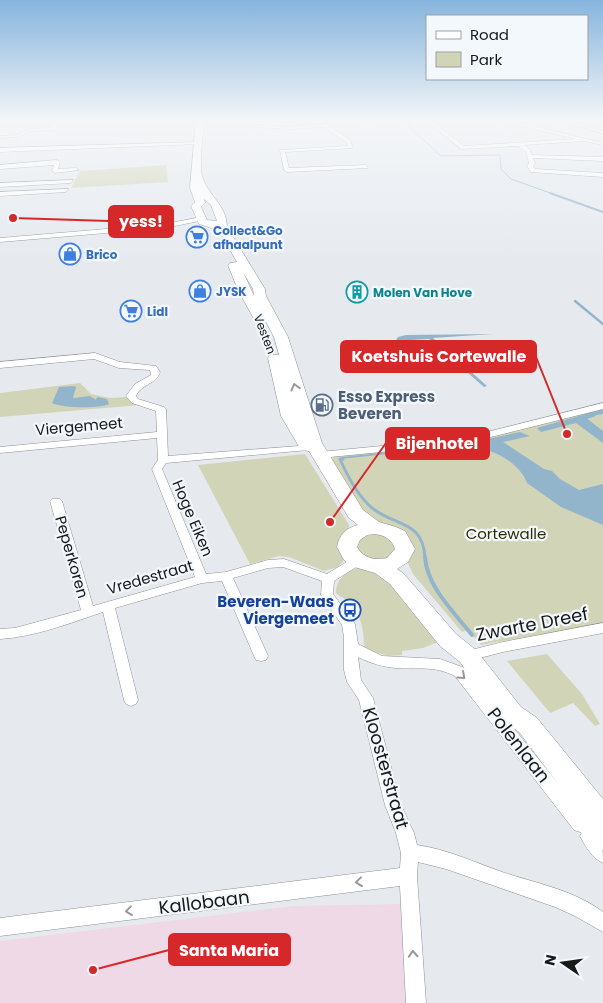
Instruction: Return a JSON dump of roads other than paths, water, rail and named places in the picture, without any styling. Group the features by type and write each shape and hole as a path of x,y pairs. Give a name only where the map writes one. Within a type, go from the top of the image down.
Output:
{"main road":[{"name":"Vesten","path":"197,168 200,203 196,206 211,223 225,246 244,290 262,323 274,358 289,416 313,445"},
{"name":"Vesten","path":"199,187 211,202 215,204 224,221 211,223"},
{"path":"200,203 211,202"},
{"path":"313,445 356,514 374,528"},
{"path":"313,445 316,466 353,526 354,534"},
{"path":"374,528 390,531 401,539 405,549 400,559 391,564 379,566 357,561 348,552 347,547 350,538 354,534 363,529 374,528"},
{"name":"Polenlaan","path":"400,559 408,576 463,646 512,714 518,730 603,837"},
{"name":"Polenlaan","path":"379,566 397,579 448,640 463,646"},
{"name":"Polenlaan","path":"512,714 528,726 603,820"}],"street":[{"path":"56,168 55,171 76,170"},
{"path":"286,168 287,170 327,168"},
{"path":"530,168 531,170 538,172 603,175"},
{"path":"0,185 22,182 71,181"},
{"path":"31,192 32,183"},
{"path":"0,194 66,190"},
{"path":"0,240 60,237 211,223"},
{"name":"Viergemeet","path":"0,365 95,356 119,365 154,368 155,376 137,386 130,394 135,401 161,409 160,464"},
{"path":"160,464 313,445 462,441 603,406"},
{"name":"Viergemeet","path":"0,450 161,435"},
{"name":"Hoge Eiken","path":"160,464 202,579"},
{"name":"Peperkoren","path":"56,501 88,613"},
{"path":"328,579 357,561"},
{"name":"Vredestraat","path":"0,634 16,633 202,579 226,576 274,563 284,563 328,579"},
{"path":"226,576 261,656"},
{"name":"Kloosterstraat","path":"328,579 327,595 348,624 351,646 350,662 354,682 366,698 393,804 405,833 410,853 408,876 416,1003"},
{"name":"Peperkoren","path":"108,606 131,700"},
{"name":"Zwarte Dreef","path":"463,646 503,647 603,628"},
{"name":"Polenlaan","path":"351,646 372,658 386,662 418,661 440,663 451,667 468,680 603,855"},
{"path":"410,853 436,857 552,898 580,909 603,923"},
{"name":"Kallobaan","path":"0,927 408,876"}],"water":[{"path":"493,334 433,338 487,386 484,387 429,339 410,340 403,347 373,362 366,357 393,345 398,337 406,335"},
{"path":"59,387 76,387 73,398 90,396 96,400 97,397 107,399 109,404 98,407 80,407 52,403"},
{"path":"603,409 603,414 585,417 603,431 603,443 576,423 541,432 537,428"},
{"path":"520,432 530,436 503,442 544,469 552,471 560,479 579,490 603,484 603,525 561,507 527,483 518,469 505,458 472,445 340,459 342,457 465,444"}],"waterway":[{"path":"501,168 511,179 553,194"},
{"path":"550,193 603,212"},
{"path":"575,301 603,324"},
{"path":"585,418 594,415"},
{"path":"447,440 468,437"},
{"path":"343,459 340,459 362,498 381,514 414,530 423,546 425,558"},
{"path":"425,557 431,579 442,599 472,635"}],"place":[{"name":"yess!","path":"13,218"},
{"name":"Collect&Go afhaalpunt","path":"197,237"},
{"name":"Brico","path":"70,254"},
{"name":"JYSK","path":"200,291"},
{"name":"Molen Van Hove","path":"357,292"},
{"name":"Lidl","path":"131,311"},
{"name":"Esso Express Beveren","path":"322,405"},
{"name":"Koetshuis Cortewalle","path":"567,434"},
{"name":"Bijenhotel","path":"330,522"},
{"name":"Beveren-Waas Viergemeet","path":"350,610"},
{"name":"Santa Maria","path":"93,970"}],"park label":[{"name":"Cortewalle","path":"506,533"}]}
